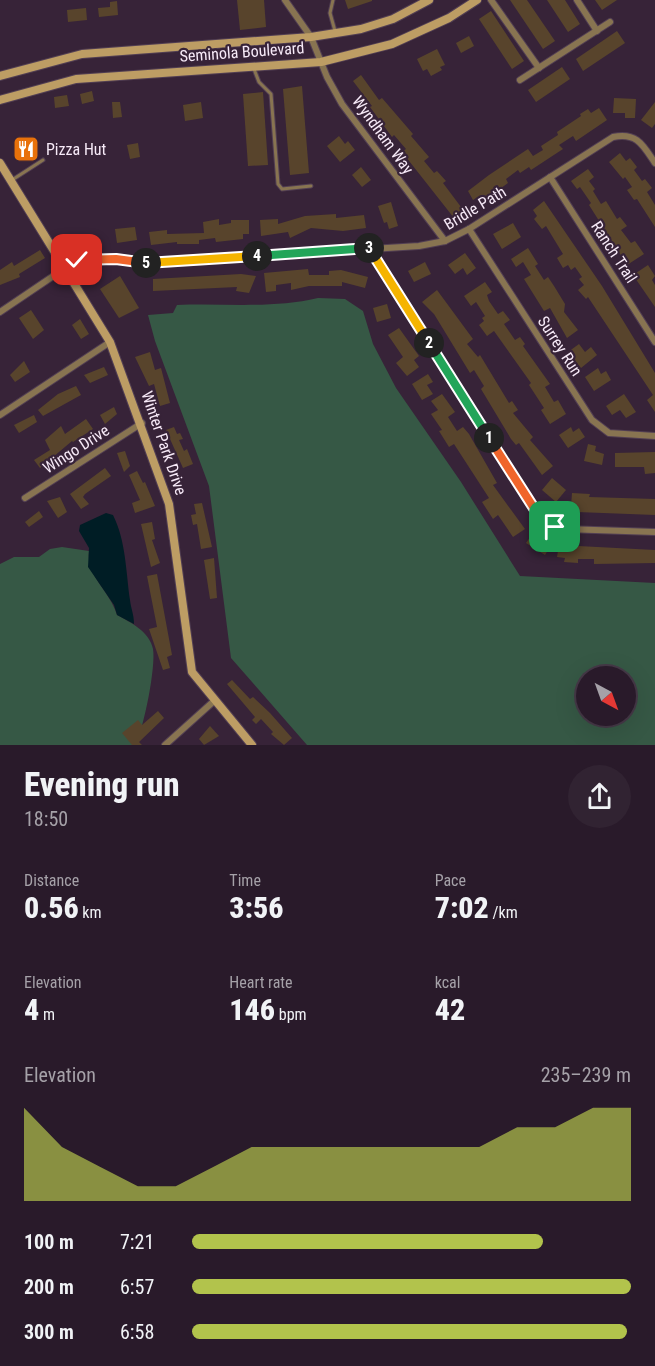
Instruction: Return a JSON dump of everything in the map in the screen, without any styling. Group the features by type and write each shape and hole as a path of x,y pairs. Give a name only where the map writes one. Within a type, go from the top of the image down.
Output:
{"main road":[{"name":"Seminola Boulevard","path":"0,76 82,54 311,37 361,29 393,19 429,0"},
{"name":"Seminola Boulevard","path":"0,100 76,79 321,62 392,44 449,18 477,0"},
{"name":"Winter Park Drive","path":"0,163 110,342 142,423 170,504 190,665 197,680 252,745"}],"street":[{"name":"Wyndham Way","path":"285,0 311,37 321,62 348,112 445,242"},
{"path":"491,0 539,68"},
{"path":"577,0 597,30"},
{"path":"520,81 610,22"},
{"name":"Bridle Path","path":"0,312 77,260 116,259 147,263 445,242 470,229 613,137 623,135 638,139 655,163"},
{"name":"Ranch Trail","path":"550,177 655,342"},
{"name":"Surrey Run","path":"470,229 592,420 609,433 655,436"},
{"path":"369,248 539,516 555,527 565,529 655,532"},
{"path":"0,415 110,342"},
{"name":"Wingo Drive","path":"25,498 142,423"},
{"path":"165,745 214,701"}],"lane":[{"path":"333,0 330,13 335,33"},
{"path":"254,67 259,82 271,94 278,184 282,189 311,186"},
{"path":"11,180 43,160"}],"green space":[{"path":"318,298 345,299 363,311 373,344 396,388 461,482 520,576 655,583 655,745 307,745 231,658 209,486 155,341 148,315 173,313 177,305 283,303"},
{"path":"62,547 89,551 91,568 117,615 139,628 151,643 153,657 151,683 142,726 135,745 0,745 0,564 14,557 39,557 50,549"}],"water":[{"path":"106,513 113,515 121,535 134,624 117,615 114,605 88,567 89,548 79,531 80,525"}],"building":[{"path":"237,0 264,0 266,27 240,30"},
{"path":"345,0 372,0 372,1 348,9"},
{"path":"510,0 527,0 555,41 543,49"},
{"path":"547,0 565,0 580,24 568,32"},
{"path":"595,0 617,0 602,10"},
{"path":"117,1 118,15 99,17 98,8 110,7 110,2"},
{"path":"86,8 87,20 68,22 67,10"},
{"path":"491,11 524,61 512,69 479,19"},
{"path":"617,31 625,43 583,71 576,59"},
{"path":"469,36 474,46 461,53 456,43"},
{"path":"437,49 445,65 440,67 442,70 431,76 427,69 423,71 417,59"},
{"path":"562,67 570,79 536,102 528,90"},
{"path":"361,75 379,100 382,98 413,134 411,136 429,157 424,161 434,173 437,171 446,181 443,183 464,211 454,218 402,152 406,149 394,135 392,137 353,81"},
{"path":"302,86 309,173 290,175 283,89"},
{"path":"92,91 94,101 82,104 80,94"},
{"path":"263,92 268,165 248,166 243,94"},
{"path":"67,95 69,106 55,108 54,97"},
{"path":"614,98 636,99 635,118 625,118 625,113 613,113"},
{"path":"112,102 120,102 122,117 113,118"},
{"path":"201,102 203,118 185,121 183,105"},
{"path":"655,102 655,124 652,128 641,120"},
{"path":"599,108 607,120 576,141 573,136 559,145 563,149 531,170 529,167 520,173 518,170 506,179 508,183 482,202 478,197 473,200 468,191 489,175 528,149 533,156 543,150 541,146 558,135 557,132 581,116 580,114 588,109 591,113"},
{"path":"339,136 345,144 348,141 355,150 340,162 327,146"},
{"name":"Pizza Hut","path":"31,139 36,146 21,159 15,153"},
{"path":"138,143 140,157 130,159 127,145"},
{"path":"620,153 626,161 630,158 637,167 634,170 642,181 645,179 652,188 647,192 655,205 655,227 637,199 634,200 627,190 632,187 625,177 623,179 609,162"},
{"path":"361,167 371,180 362,187 352,175"},
{"path":"588,169 594,177 589,181 601,204 606,201 617,219 620,217 627,226 621,230 631,243 635,241 644,254 627,265 589,205 591,203 580,187 577,189 571,181"},
{"path":"544,201 602,286 655,373 655,412 647,400 653,395 588,297 586,299 578,290 584,285 579,279 582,277 575,267 571,270 568,265 563,268 557,258 563,254 546,226 542,229 534,219 537,216 533,210"},
{"path":"391,202 398,226 389,229 387,222 384,223 378,206"},
{"path":"336,214 336,218 364,215 366,228 343,231 311,228 290,238 288,232 261,236 260,220 278,219 278,224 305,216"},
{"path":"219,219 219,225 231,223 231,220 249,220 249,234 243,234 243,239 216,242 215,238 199,240 199,244 177,244 177,242 151,245 149,232 167,230 167,234 204,233 203,222"},
{"path":"513,223 521,237 502,249 493,234"},
{"path":"135,227 137,240 117,243 115,229"},
{"path":"528,248 538,264 535,266 544,280 548,277 565,304 564,312 578,330 567,338 550,308 544,311 524,279 531,275 523,262 516,267 511,259"},
{"path":"40,250 45,258 19,274 20,277 0,285 0,270 12,262 14,266"},
{"path":"465,253 476,268 467,275 463,268 455,274 448,265"},
{"path":"425,262 431,274 414,282 408,271"},
{"path":"648,265 655,276 652,280 655,285 655,307 633,275"},
{"path":"308,269 309,275 329,275 329,271 341,270 368,277 365,288 342,282 342,286 309,286 291,290 291,283 276,285 276,291 266,292 264,273"},
{"path":"241,274 256,276 249,293 236,291 237,287 153,291 153,279"},
{"path":"120,276 139,308 119,318 100,289"},
{"path":"485,282 492,292 487,295 489,301 498,314 503,311 510,320 504,324 515,340 520,337 525,344 523,346 550,384 545,387 554,402 558,400 566,414 550,424 541,410 544,408 529,385 531,383 494,331 487,336 479,325 484,321 482,318 485,316 476,302 471,306 464,296"},
{"path":"437,290 473,339 467,344 478,357 480,355 509,403 512,401 518,410 513,413 533,437 530,440 553,466 542,475 519,443 516,445 511,439 481,389 484,386 474,370 470,373 434,314 422,302"},
{"path":"387,304 391,318 377,322 373,308"},
{"path":"31,310 44,330 33,339 19,318"},
{"path":"80,319 89,334 81,339 72,325"},
{"path":"399,328 419,356 414,360 419,367 407,376 396,363 403,357 388,335"},
{"path":"579,344 585,352 591,347 597,355 581,368 568,352"},
{"path":"150,352 155,370 161,368 170,403 160,406 154,384 149,386 135,357"},
{"path":"24,361 30,372 15,382 10,375"},
{"path":"104,367 108,375 90,383 84,375"},
{"path":"598,368 601,374 606,371 611,380 594,391 585,377"},
{"path":"428,374 433,382 427,385 433,394 422,400 412,384"},
{"path":"76,386 81,395 43,416 38,410 58,394"},
{"path":"442,394 455,412 448,417 457,431 463,427 469,434 497,483 493,485 525,529 513,537 498,515 493,519 482,502 489,498 454,444 449,447 439,431 442,430 431,414 438,410 431,401"},
{"path":"624,394 636,412 626,418 620,410 612,415 606,406"},
{"path":"114,407 117,414 105,424 100,415"},
{"path":"34,415 37,422 19,433 14,425"},
{"path":"86,419 93,429 72,441 40,468 34,460 50,450 45,440 61,426 65,434"},
{"path":"174,427 177,434 180,433 183,439 179,440 184,451 187,449 193,464 183,468 166,430"},
{"path":"571,427 573,432 579,428 585,437 568,448 559,435"},
{"path":"588,444 596,446 595,451 604,454 602,465 584,461"},
{"path":"125,451 130,466 124,472 117,453"},
{"path":"655,452 655,473 645,474 644,467 615,467 615,453"},
{"path":"105,468 111,476 85,494 83,497 89,504 81,509 70,494"},
{"path":"137,471 143,483 145,482 155,506 135,513 132,503 140,500 129,475"},
{"path":"552,478 566,490 556,502 542,490"},
{"path":"572,493 590,494 589,497 655,499 655,515 577,512 577,507 571,506"},
{"path":"60,497 67,512 58,518 47,501"},
{"path":"202,503 212,547 201,549 197,524 193,525 191,515 196,514 194,504"},
{"path":"39,511 43,517 29,527 25,522"},
{"path":"152,522 155,539 152,540 160,563 151,567 141,524"},
{"path":"533,533 551,545 545,555 526,543"},
{"path":"559,545 655,550 655,563 594,564 594,559 578,559 578,563 564,562 565,558 557,557"},
{"path":"214,558 217,598 210,599 204,560"},
{"path":"157,574 172,655 167,657 170,668 163,670 149,629 157,627 147,576"},
{"path":"232,680 250,699 253,697 270,713 292,738 284,745 271,734 273,732 261,719 256,724 252,720 255,717 227,684"},
{"path":"158,711 164,718 139,742 142,745 132,745 122,733 138,720 142,725"},
{"path":"210,726 219,736 204,745 199,739"}],"place":[{"name":"Pizza Hut","path":"26,149"}],"route":[{"path":"77,260 125,259 147,263 369,248 539,516 555,527"}]}
